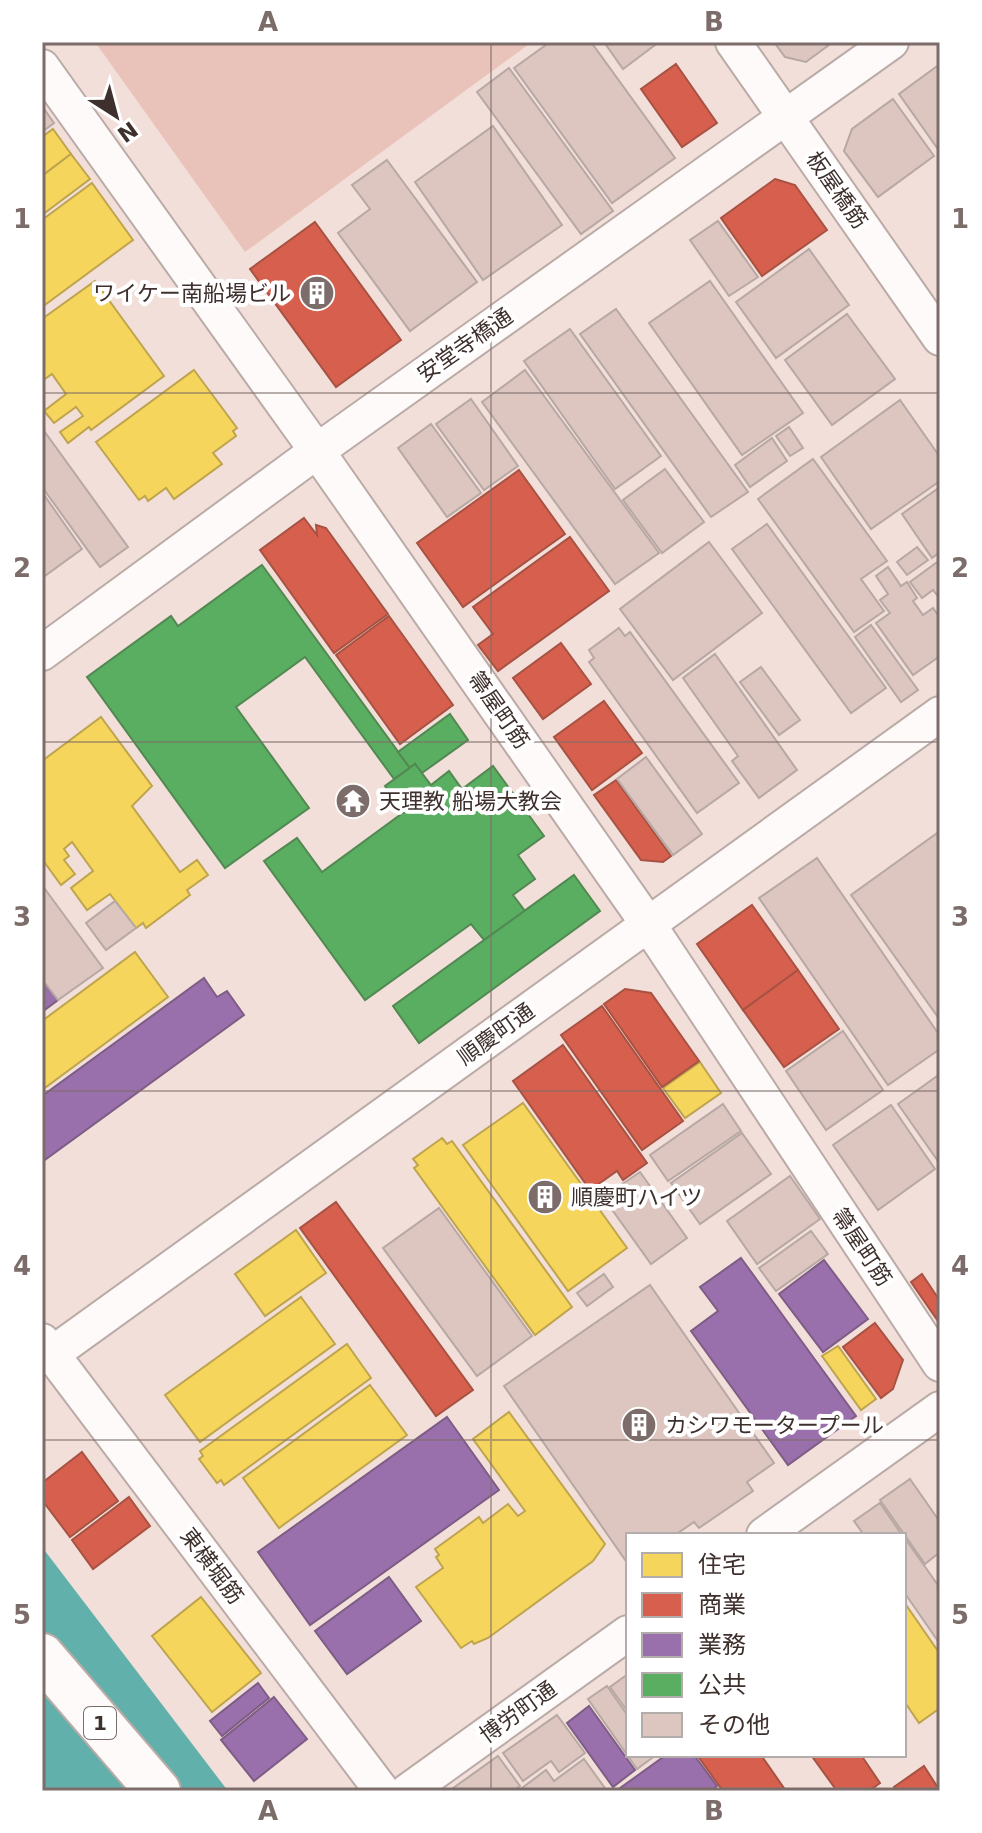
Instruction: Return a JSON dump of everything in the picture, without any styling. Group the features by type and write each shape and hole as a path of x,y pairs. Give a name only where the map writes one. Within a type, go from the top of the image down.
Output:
{"highway":[{"name":"1","path":"42,1656 158,1791"},
{"name":"1","path":"42,1672 131,1791"}],"street":[{"name":"板屋橋筋","path":"733,42 940,338"},
{"name":"安堂寺橋通","path":"42,653 317,451 891,42"},
{"name":"箒屋町筋","path":"42,67 317,451 648,924 940,1364"},
{"name":"順慶町通","path":"47,1348 940,714"},
{"name":"東横堀筋","path":"47,1348 382,1791"},
{"path":"767,1533 940,1409"},
{"name":"博労町通","path":"408,1791 626,1634"}],"shaded area":[{"path":"95,42 532,42 245,252"}],"water":[{"path":"42,1547 228,1791 42,1791"}],"building: 住宅":[{"path":"53,129 71,154 42,176 42,137"},
{"path":"71,154 90,179 42,215 42,176"},
{"path":"92,183 133,240 42,307 42,220"},
{"path":"95,281 164,376 91,430 89,427 68,443 60,432 83,416 76,407 54,423 44,411 66,394 52,374 42,381 42,319"},
{"path":"194,370 237,428 233,431 236,436 213,453 222,464 174,499 166,488 148,501 145,496 139,500 96,442"},
{"path":"101,717 152,786 132,806 180,872 197,860 208,875 187,890 190,895 146,928 143,923 136,928 110,894 87,910 71,888 93,871 72,842 64,849 69,856 64,860 75,874 61,885 42,859 42,761"},
{"path":"135,952 168,997 42,1090 42,1021"},
{"path":"700,1062 721,1093 685,1118 663,1088"},
{"name":"順慶町ハイツ","path":"523,1103 627,1248 568,1291 463,1145"},
{"path":"442,1138 447,1144 452,1141 572,1307 535,1335 414,1168 418,1165 413,1159"},
{"path":"296,1230 326,1273 265,1316 235,1274"},
{"path":"301,1297 335,1344 200,1442 165,1395"},
{"path":"347,1344 371,1378 224,1485 221,1480 217,1483 199,1459 203,1456 200,1451"},
{"path":"838,1346 876,1399 861,1410 822,1356"},
{"path":"370,1385 407,1435 279,1528 243,1478"},
{"path":"509,1412 605,1544 593,1561 488,1638 474,1644 472,1641 461,1648 416,1587 443,1568 435,1549 479,1517 483,1523 508,1504 518,1516 525,1511 473,1439"},
{"path":"201,1597 261,1673 212,1712 152,1636"},
{"path":"906,1605 940,1654 940,1708 919,1723 906,1704"}],"building: 商業":[{"path":"676,64 717,123 682,147 641,89"},
{"path":"775,179 795,185 827,230 762,276 721,218"},
{"name":"ワイケー南船場ビル","path":"315,222 401,340 336,387 250,269"},
{"path":"519,470 565,534 463,607 417,543"},
{"path":"304,518 317,535 316,525 326,528 388,614 334,653 260,550"},
{"path":"570,537 609,591 498,671 478,645 493,634 473,607"},
{"path":"389,616 453,705 400,744 336,655"},
{"path":"561,643 591,684 543,719 513,678"},
{"path":"604,701 642,753 592,790 554,737"},
{"path":"616,780 671,856 663,862 641,860 594,795"},
{"path":"752,905 798,970 743,1010 697,944"},
{"path":"798,970 839,1029 784,1067 743,1010"},
{"path":"625,989 651,993 699,1061 662,1087 604,1004"},
{"path":"602,1006 683,1121 642,1150 561,1035"},
{"path":"563,1045 647,1163 623,1180 617,1171 590,1190 513,1081"},
{"path":"336,1202 473,1390 436,1416 300,1228"},
{"path":"922,1274 940,1301 940,1324 911,1282"},
{"path":"875,1323 903,1360 893,1389 881,1398 843,1347"},
{"path":"82,1452 118,1501 70,1537 42,1500 42,1483"},
{"path":"129,1497 150,1526 93,1569 72,1540"},
{"path":"698,1757 762,1757 786,1791 723,1791"},
{"path":"812,1757 862,1757 880,1783 869,1791 837,1791"},
{"path":"924,1766 940,1791 897,1791 894,1787"}],"building: 業務":[{"path":"204,978 217,997 227,991 244,1015 42,1162 42,1096"},
{"path":"42,979 58,1000 42,1012"},
{"path":"741,1258 856,1416 788,1465 691,1331 718,1311 700,1287"},
{"path":"824,1260 868,1319 823,1352 779,1294"},
{"path":"447,1417 499,1490 310,1625 258,1552"},
{"path":"389,1577 421,1621 347,1674 315,1631"},
{"path":"258,1683 269,1698 222,1736 210,1721"},
{"path":"274,1697 307,1739 254,1781 221,1740"},
{"path":"589,1706 635,1770 613,1787 567,1723"},
{"path":"663,1757 695,1757 717,1786 710,1791 616,1791"}],"building: 公共":[{"path":"262,565 410,768 394,779 305,657 236,707 309,808 225,868 87,677 171,616 178,626"},
{"path":"450,714 468,740 422,773 415,764 410,768 398,752"},
{"path":"415,764 431,785 449,771 462,789 493,766 544,836 518,855 535,879 513,895 525,911 484,940 471,924 365,1000 264,861 297,838 322,872 404,812 385,786"},
{"path":"574,875 600,911 419,1043 393,1006"}],"building: その他":[{"path":"550,42 591,42 675,158 612,203 514,68"},
{"path":"604,42 659,42 623,69"},
{"path":"774,42 833,42 806,62 785,57"},
{"path":"940,64 940,152 899,94"},
{"path":"509,68 613,211 581,234 477,92"},
{"path":"893,99 934,156 878,197 844,151 852,129"},
{"path":"42,106 54,123 42,132"},
{"path":"493,126 562,225 483,280 415,182"},
{"path":"387,160 477,282 410,331 338,233 370,209 352,185"},
{"path":"718,221 758,277 729,296 690,240"},
{"path":"809,249 849,305 776,358 736,302"},
{"path":"710,281 803,413 742,455 649,323"},
{"path":"616,309 748,492 711,517 580,334"},
{"path":"847,314 895,379 832,425 785,360"},
{"path":"570,329 661,456 615,489 524,361"},
{"path":"525,370 659,553 615,584 482,402"},
{"path":"471,399 518,466 484,490 436,424"},
{"path":"900,400 940,457 940,481 871,529 821,457"},
{"path":"431,424 481,493 447,517 398,448"},
{"path":"789,427 803,448 790,456 776,436"},
{"path":"42,428 128,547 100,567 42,487"},
{"path":"772,438 787,461 750,487 735,465"},
{"path":"813,459 887,561 861,579 884,611 854,632 758,499"},
{"path":"665,469 704,522 662,553 623,500"},
{"path":"940,487 940,552 932,558 902,514"},
{"path":"42,492 82,549 42,578"},
{"path":"767,524 886,688 851,713 732,549"},
{"path":"709,542 762,613 673,680 620,609"},
{"path":"917,547 928,560 907,575 897,562"},
{"path":"940,560 940,599 933,590 922,598 910,582"},
{"path":"888,567 901,586 907,582 917,598 913,601 923,615 933,608 940,618 940,656 913,675 876,623 890,613 880,600 888,594 876,576"},
{"path":"871,625 918,690 901,702 855,637"},
{"path":"619,628 625,636 630,632 739,783 697,813 589,662 594,658 589,650"},
{"path":"715,654 797,770 759,798 732,761 738,756 683,678"},
{"path":"761,667 800,720 779,735 740,682"},
{"path":"646,757 702,834 673,855 617,779"},
{"path":"940,831 940,1020 851,895"},
{"path":"817,858 940,1036 940,1049 888,1085 759,898"},
{"path":"42,885 103,968 58,1000 42,979"},
{"path":"115,901 136,928 106,950 86,923"},
{"path":"843,1031 883,1090 826,1130 786,1071"},
{"path":"940,1074 940,1164 898,1104"},
{"path":"723,1104 741,1131 668,1181 650,1155"},
{"path":"891,1105 935,1169 878,1210 833,1145"},
{"path":"742,1133 771,1174 700,1224 671,1183"},
{"path":"640,1172 687,1238 651,1264 603,1197"},
{"path":"790,1176 820,1219 757,1264 727,1221"},
{"path":"439,1208 532,1336 477,1376 383,1248"},
{"path":"811,1231 828,1254 776,1291 759,1268"},
{"path":"604,1274 613,1287 587,1306 577,1293"},
{"name":"カシワモータープール","path":"650,1285 774,1463 747,1482 753,1491 699,1528 694,1522 678,1533 626,1533 626,1561 504,1386"},
{"path":"910,1479 940,1522 940,1552 925,1564 880,1500"},
{"path":"880,1503 901,1533 863,1533 854,1521"},
{"path":"906,1540 940,1588 940,1644 906,1595"},
{"path":"626,1675 626,1709 610,1687"},
{"path":"607,1686 626,1713 626,1753 588,1699"},
{"path":"557,1715 585,1753 559,1772 551,1761 523,1781 503,1753"},
{"path":"498,1756 520,1786 513,1791 449,1791"},
{"path":"629,1757 653,1757 637,1769"},
{"path":"584,1759 607,1791 518,1791 546,1770 554,1781"}],"place":[{"name":"ワイケー南船場ビル","path":"317,293"},
{"name":"天理教 船場大教会","path":"353,801"},
{"name":"順慶町ハイツ","path":"545,1197"},
{"name":"カシワモータープール","path":"639,1425"}]}
